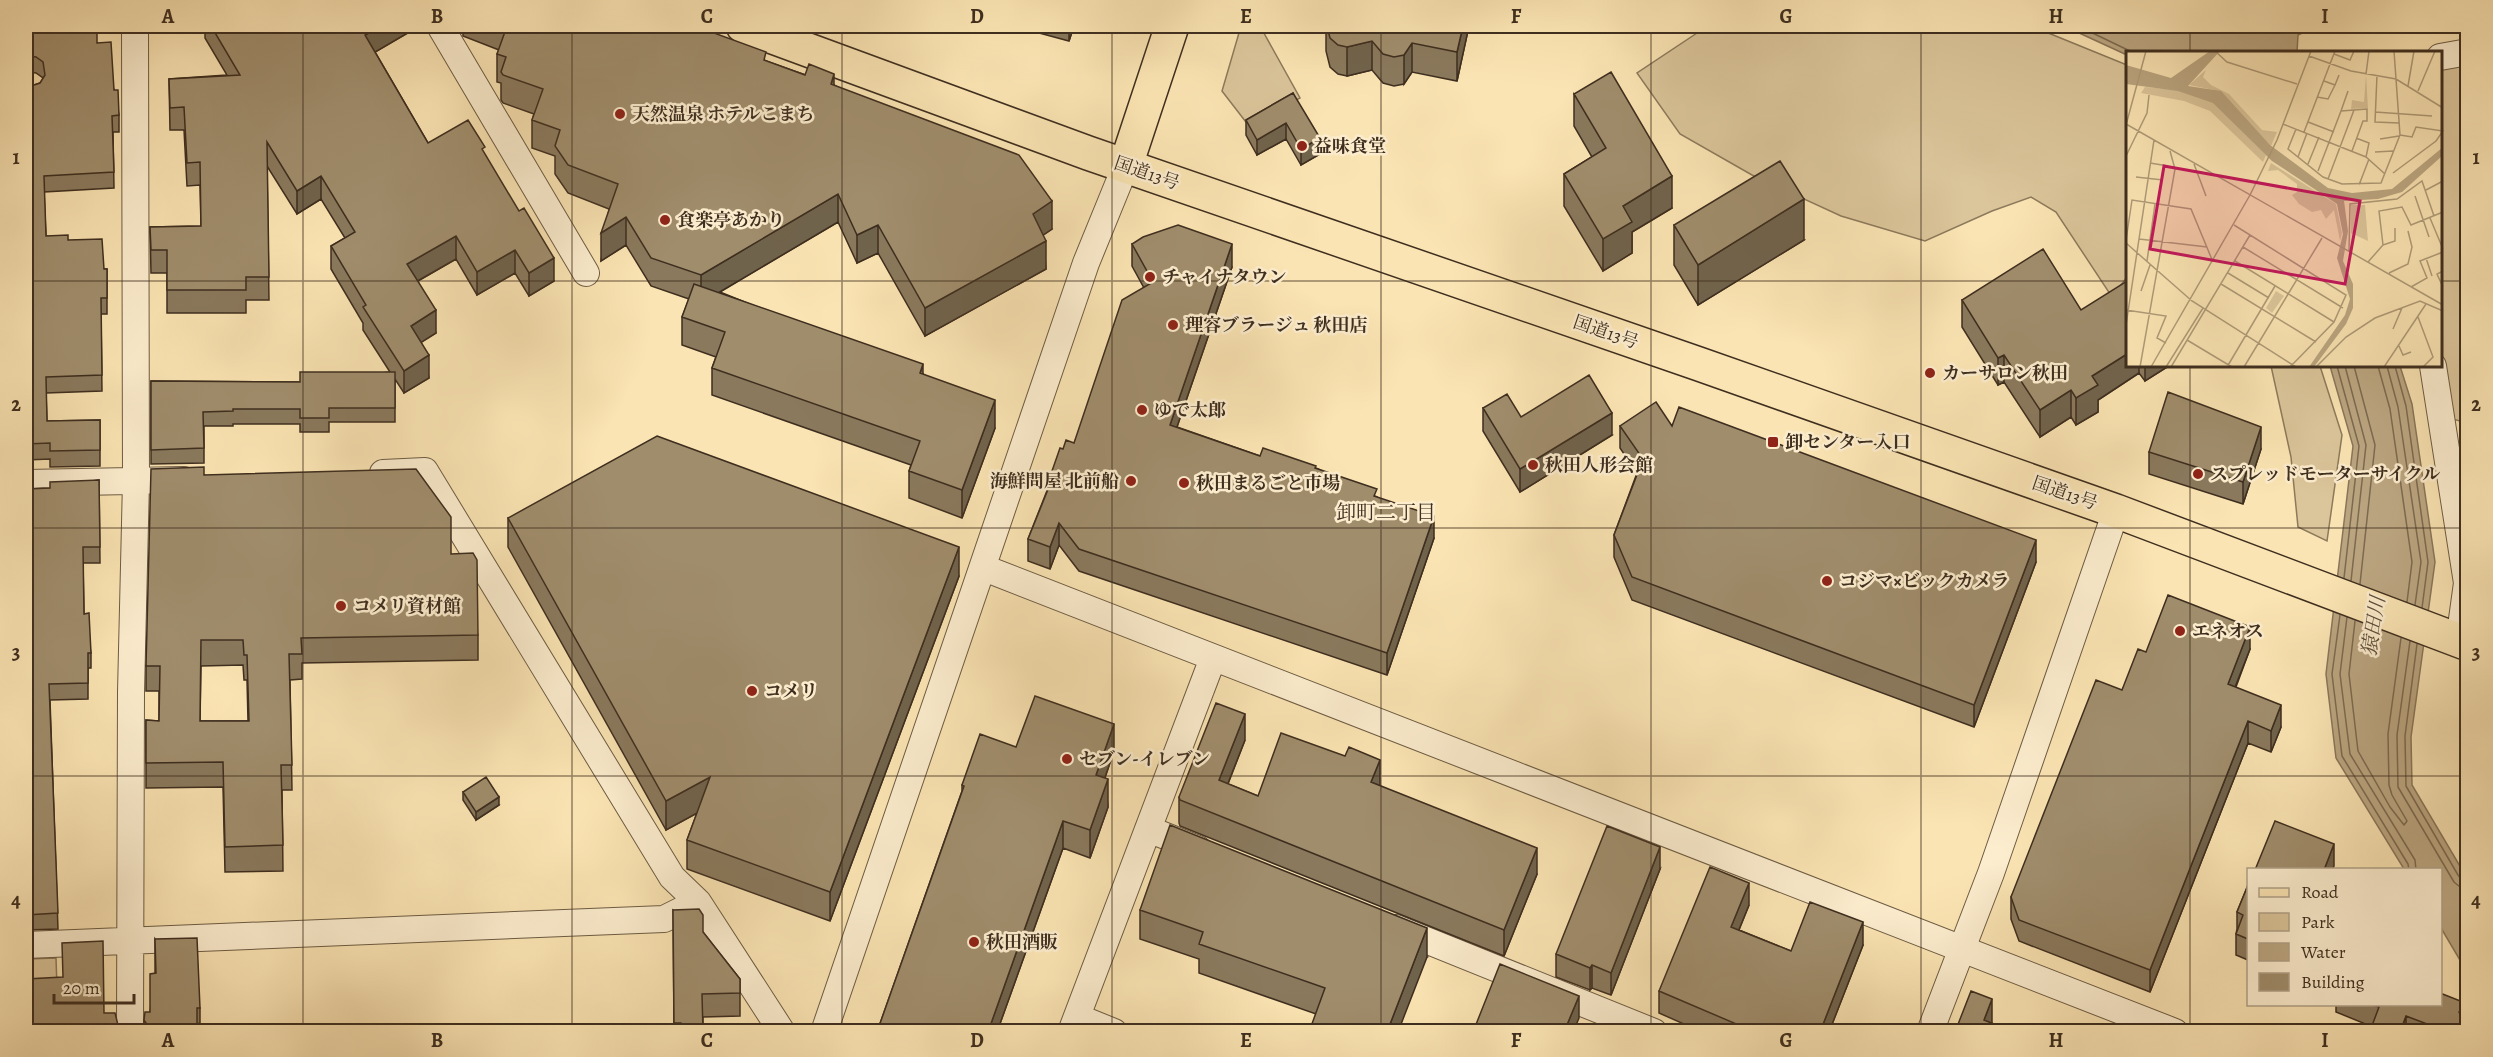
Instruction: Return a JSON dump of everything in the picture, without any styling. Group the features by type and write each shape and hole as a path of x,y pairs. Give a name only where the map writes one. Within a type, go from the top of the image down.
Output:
{"main road":[{"name":"国道13号","path":"743,26 1079,150 2116,511 2456,640"},
{"path":"1126,165 1172,26"}],"street":[{"path":"130,1032 131,692 136,481 135,26"},
{"path":"440,26 586,273"},
{"path":"2442,57 2468,52"},
{"path":"824,1032 984,568 1086,263 1126,165"},
{"path":"2433,368 2467,583 2456,640"},
{"path":"356,474 425,471 672,877 698,902 782,1032"},
{"path":"26,483 206,479"},
{"path":"1930,1032 1991,873 2116,511"},
{"path":"984,568 2175,1032"},
{"path":"1114,1032 1074,1024 1213,658"},
{"path":"1148,828 1225,859"},
{"path":"26,945 664,919 698,902"},
{"path":"1379,921 1654,1032"}],"green space":[{"path":"1241,26 1260,26 1300,98 1249,126 1222,91"},
{"path":"1695,26 2031,26 2126,65 2126,278 2112,297 2056,212 2031,197 1992,211 1925,241 1841,216 1752,175 1680,134 1637,73 1697,33"},
{"path":"2467,60 2467,423 2449,418 2440,368 2442,64"},
{"path":"2271,368 2321,368 2342,435 2327,541 2298,527 2291,457"},
{"path":"56,958 57,988 26,989 26,959"}],"water":[{"path":"2064,26 2317,26 2298,35 2297,51 2126,51 2126,55"},
{"name":"猿田川","path":"2331,368 2401,368 2412,404 2435,562 2411,737 2412,785 2467,878 2467,972 2442,930 2442,868 2403,868 2336,758 2326,674 2353,446"}],"building":[{"path":"26,26 97,26 97,43 111,42 114,90 118,90 119,115 112,116 114,172 44,176 46,236 68,235 68,240 102,239 104,269 107,269 107,298 101,298 102,375 46,377 47,421 100,420 100,450 50,451 50,443 26,444 26,86 40,83 45,75 43,62 36,57 26,57"},
{"path":"211,26 381,26 365,35 428,143 468,120 485,147 482,149 519,211 524,208 554,258 529,273 515,250 477,272 456,236 407,264 436,310 411,326 429,355 404,371 363,307 366,305 331,246 355,232 321,176 297,191 267,142 269,277 246,277 246,290 167,290 167,250 151,250 150,227 201,226 200,162 187,163 184,107 170,108 169,79 240,75"},
{"path":"507,26 695,26 766,52 764,60 805,75 809,64 834,74 831,84 1019,155 1052,201 1033,214 1046,241 925,308 878,225 857,235 838,194 701,275 651,258 626,217 601,233 618,184 568,165 555,146 560,130 532,120 543,89 503,75 501,72 506,57 497,54"},
{"path":"1327,26 1463,26 1457,52 1412,43 1404,55 1394,57 1383,54 1372,41 1347,47 1338,45 1330,38"},
{"path":"1611,72 1672,176 1623,206 1632,222 1603,239 1564,174 1606,148 1574,94"},
{"path":"1293,93 1320,138 1301,149 1286,123 1257,140 1246,120"},
{"path":"1780,161 1804,199 1698,265 1674,225"},
{"name":"秋田まるごと市場","path":"1178,225 1232,244 1170,425 1260,456 1263,448 1316,466 1315,468 1377,489 1374,496 1434,516 1387,653 1079,549 1059,523 1050,547 1028,539 1053,477 1052,471 1060,448 1063,449 1066,440 1074,443 1122,300 1153,282 1132,244 1143,237"},
{"path":"2043,249 2081,310 2126,282 2126,355 2092,376 2098,385 2076,398 2071,390 2040,410 2004,355 1998,358 1962,300"},
{"path":"694,284 923,364 920,373 995,400 962,490 909,471 920,441 712,368 725,332 682,317"},
{"path":"300,372 395,372 395,408 329,408 329,418 300,418 300,409 233,409 233,411 203,412 204,448 151,450 151,381 300,382"},
{"path":"1589,375 1612,413 1520,469 1483,408 1507,394 1521,417"},
{"path":"2168,392 2261,427 2243,482 2149,452"},
{"name":"コジマ×ビックカメラ","path":"1656,402 1672,426 1679,407 2036,540 1974,705 1632,577 1614,535 1643,459 1620,426"},
{"name":"コメリ","path":"657,436 959,547 830,892 687,840 710,777 666,801 508,518"},
{"path":"204,467 204,475 416,469 451,517 451,554 473,553 477,560 478,635 301,638 302,654 289,654 292,765 281,765 283,845 225,847 223,762 146,763 146,720 159,721 160,666 146,666 151,469","holes":["201,640 243,640 244,655 247,655 249,721 200,721"]},
{"path":"99,480 100,547 83,547 84,614 89,613 91,653 88,653 88,683 49,684 58,913 26,915 26,489 50,488 50,482"},
{"path":"2168,595 2250,627 2228,684 2281,705 2271,731 2248,721 2150,970 2019,920 2011,897 2096,680 2122,690 2138,649 2146,652"},
{"path":"1035,696 1114,724 1096,775 1108,779 1090,830 1063,821 988,1032 877,1032 964,786 962,785 980,734 1016,747"},
{"path":"1216,703 1245,714 1219,780 1258,796 1281,733 1345,756 1349,747 1380,760 1371,782 1537,848 1504,930 1180,800 1179,797"},
{"path":"486,777 499,797 476,812 463,792"},
{"path":"2275,821 2334,844 2325,868 2256,868"},
{"path":"1170,825 1427,928 1387,1032 1309,1032 1325,988 1199,944 1203,932 1140,910"},
{"path":"1607,826 1660,847 1611,973 1592,965 1590,968 1556,954"},
{"path":"1710,867 1749,883 1731,927 1791,951 1810,902 1863,922 1820,1032 1755,1032 1659,991"},
{"path":"2247,887 2247,939 2236,934 2243,915 2237,912"},
{"path":"699,909 703,915 703,932 740,979 740,993 702,994 703,1032 682,1032 681,1023 674,1023 673,910"},
{"path":"197,938 200,1008 197,1008 197,1032 152,1032 144,1020 145,1012 150,1012 150,974 156,973 155,939"},
{"path":"103,941 104,1013 115,1013 118,1032 26,1032 26,979 63,977 62,943"},
{"path":"1500,964 1579,996 1564,1032 1473,1032"},
{"path":"1971,991 1992,999 1984,1020 2014,1032 1955,1032"},
{"path":"2442,994 2468,1004 2468,1008 2459,1012 2468,1032 2443,1032 2443,1030 2406,1016 2400,1032 2395,1032 2373,1023 2379,1007 2376,1006 2442,1006"}],"place":[{"name":"天然温泉 ホテルこまち","path":"620,114"},
{"name":"益味食堂","path":"1302,146"},
{"name":"食楽亭あかり","path":"665,220"},
{"name":"チャイナタウン","path":"1150,277"},
{"name":"理容ブラージュ 秋田店","path":"1173,325"},
{"name":"カーサロン秋田","path":"1930,373"},
{"name":"ゆで太郎","path":"1142,410"},
{"name":"卸センター入口","path":"1773,442"},
{"name":"秋田人形会館","path":"1533,465"},
{"name":"スプレッドモーターサイクル","path":"2198,474"},
{"name":"海鮮問屋 北前船","path":"1131,481"},
{"name":"秋田まるごと市場","path":"1184,483"},
{"name":"コジマ×ビックカメラ","path":"1827,581"},
{"name":"コメリ資材館","path":"341,606"},
{"name":"エネオス","path":"2180,631"},
{"name":"コメリ","path":"752,691"},
{"name":"セブン-イレブン","path":"1067,759"},
{"name":"秋田酒販","path":"974,942"}],"district":[{"name":"卸町二丁目","path":"1386,512"}]}
